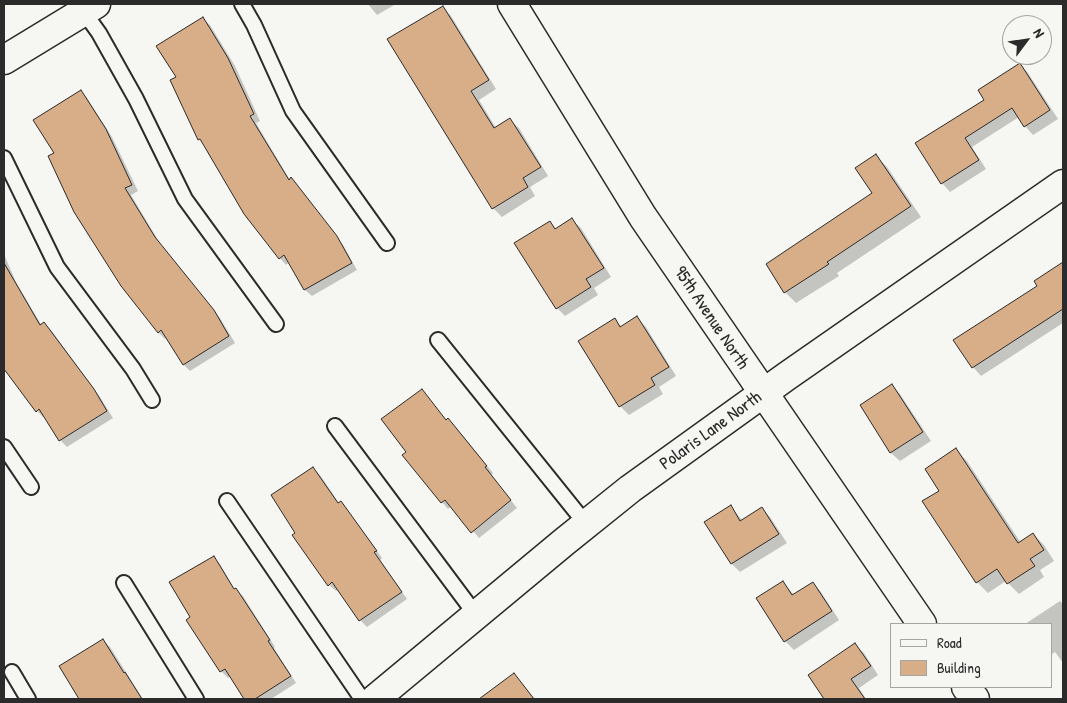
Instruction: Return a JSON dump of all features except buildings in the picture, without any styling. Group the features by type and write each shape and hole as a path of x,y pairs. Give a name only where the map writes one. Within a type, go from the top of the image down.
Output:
{"street":[{"name":"95th Avenue North","path":"512,4 643,217 921,623"},
{"path":"4,60 86,6"},
{"name":"Polaris Lane North","path":"379,697 630,489 763,393 1063,184"},
{"path":"967,688 975,699"}],"lane":[{"path":"242,4 254,25 293,111 387,243"},
{"path":"86,6 136,99 185,199 276,324"},
{"path":"4,158 57,267 133,369 152,400"},
{"path":"438,340 586,524"},
{"path":"335,426 476,615"},
{"path":"4,447 31,487"},
{"path":"227,501 379,697"},
{"path":"124,583 196,699"},
{"path":"12,672 28,699"}]}
